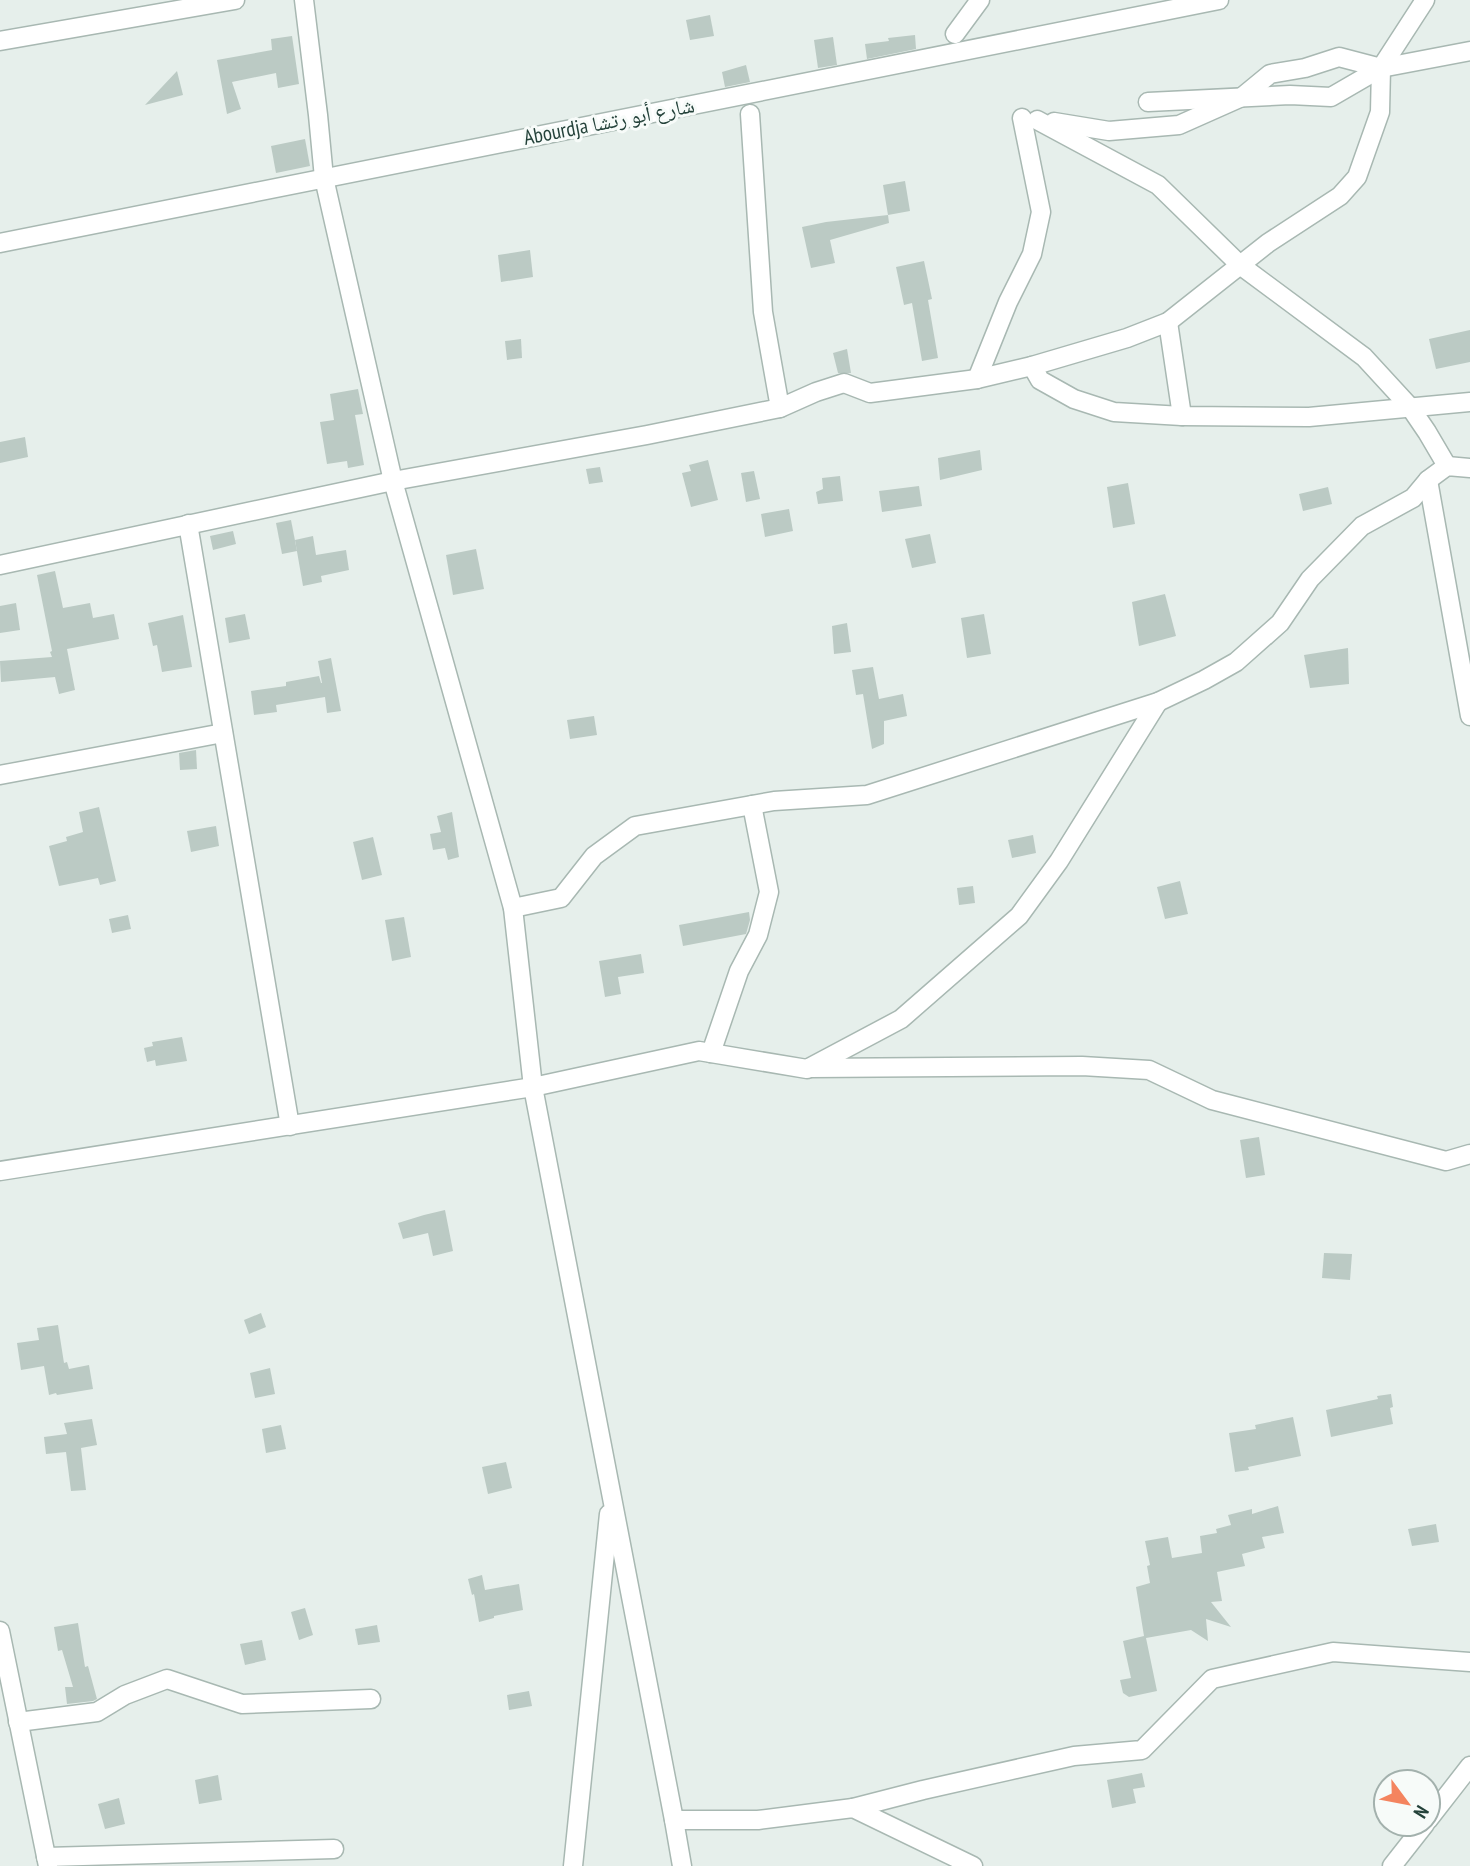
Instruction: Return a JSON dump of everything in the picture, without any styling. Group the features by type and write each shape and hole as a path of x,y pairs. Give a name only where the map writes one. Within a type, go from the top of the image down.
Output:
{"street":[{"path":"0,41 235,0"},
{"path":"304,0 324,178 393,481 513,908 533,1087 681,1866"},
{"path":"955,34 980,0"},
{"name":"Abourdja شارع أبو رتشا","path":"0,243 1219,0"},
{"path":"0,565 393,481 780,408 844,383 870,393 977,379 1127,338 1168,322 1268,243 1340,196 1357,177 1380,112 1381,68 1425,0"},
{"path":"1148,102 1242,96 1331,97 1381,68 1470,51"},
{"path":"1381,68 1339,57 1305,68 1270,74 1242,96 1179,125 1109,131 1037,120 1158,185 1240,265 1364,357 1410,407 1447,466"},
{"path":"750,114 763,312 780,408"},
{"path":"977,379 1008,302 1032,254 1041,212 1022,118"},
{"path":"1168,322 1182,415"},
{"path":"1032,366 1040,380 1074,399 1114,412 1309,417 1470,402"},
{"path":"513,908 561,898 594,856 635,826 774,801 867,794 1158,702 1236,662 1280,624 1310,579 1362,526 1413,498 1428,480 1447,466 1470,468"},
{"path":"1428,480 1470,716"},
{"path":"188,524 290,1126"},
{"path":"807,1069 901,1019 1018,916 1059,861 1158,702"},
{"path":"0,775 223,733"},
{"path":"711,1053 739,971 758,935 769,892 752,805"},
{"path":"0,1171 533,1087 699,1051 807,1069 1082,1066 1149,1070 1212,1100 1446,1161 1470,1154"},
{"path":"573,1866 611,1493"},
{"path":"0,1631 47,1862 334,1849"},
{"path":"674,1820 758,1820 853,1808 1074,1756 1142,1750 1212,1679 1333,1652 1470,1662"},
{"path":"18,1722 97,1712 125,1695 167,1679 242,1704 372,1699"},
{"path":"1442,1802 1470,1766"},
{"path":"853,1808 973,1866"},
{"path":"1392,1866 1413,1838"}],"building":[{"path":"710,15 714,36 690,40 686,20"},
{"path":"915,35 916,49 867,59 865,44"},
{"path":"292,36 299,84 278,88 276,73 232,82 241,109 227,114 217,60 272,50 271,39"},
{"path":"833,37 837,65 818,68 814,40"},
{"path":"746,65 750,82 725,87 722,72"},
{"path":"177,71 183,95 145,105"},
{"path":"305,139 310,166 276,173 271,146"},
{"path":"905,181 910,211 888,215 883,185"},
{"path":"888,215 889,223 830,240 835,263 811,268 802,227"},
{"path":"530,250 533,277 501,282 498,255"},
{"path":"924,261 932,299 928,300 938,358 922,361 912,303 904,305 896,267"},
{"path":"1470,330 1470,362 1436,369 1429,339"},
{"path":"521,339 522,358 507,360 505,341"},
{"path":"847,349 851,373 838,373 833,353"},
{"path":"358,389 363,414 355,415 364,465 348,468 347,461 327,464 320,422 334,420 330,394"},
{"path":"25,437 28,457 0,463 0,442"},
{"path":"980,450 982,470 940,480 938,458"},
{"path":"708,460 718,500 691,507 682,473 691,471 689,465"},
{"path":"600,467 603,482 589,484 586,469"},
{"path":"754,471 760,499 746,502 741,473"},
{"path":"840,476 843,501 818,504 816,492 823,489 822,478"},
{"path":"1128,483 1135,524 1113,528 1107,487"},
{"path":"919,486 922,506 882,512 879,491"},
{"path":"1328,487 1332,504 1303,511 1299,494"},
{"path":"789,509 793,531 765,537 761,514"},
{"path":"291,520 297,551 282,554 276,523"},
{"path":"233,531 236,544 213,550 210,536"},
{"path":"930,534 936,563 912,568 905,539"},
{"path":"313,536 316,555 346,550 349,570 321,576 322,582 303,586 295,540"},
{"path":"476,549 484,589 453,595 446,555"},
{"path":"55,571 63,608 90,603 93,618 114,614 119,639 67,649 75,690 59,694 55,677 1,682 0,661 52,657 37,575"},
{"path":"1165,594 1176,636 1139,646 1132,602"},
{"path":"16,603 20,630 0,633 0,606"},
{"path":"245,614 250,639 229,643 225,618"},
{"path":"984,614 991,654 967,658 961,618"},
{"path":"183,615 192,667 162,672 157,645 153,646 148,623"},
{"path":"847,623 851,652 834,654 832,626"},
{"path":"1348,648 1349,684 1310,688 1304,655"},
{"path":"331,658 341,711 327,713 325,697 276,705 277,712 254,715 251,691 286,686 286,682 319,676 322,683 318,661"},
{"path":"873,667 879,699 903,694 907,716 884,721 884,744 872,749 863,694 856,695 852,670"},
{"path":"594,716 597,735 570,739 567,720"},
{"path":"196,750 197,769 180,770 179,753"},
{"path":"99,807 116,881 100,885 98,878 59,886 49,846 67,841 66,837 83,832 79,812"},
{"path":"452,812 459,857 448,860 445,848 433,850 430,834 441,832 437,816"},
{"path":"216,826 219,846 191,852 187,831"},
{"path":"1033,835 1036,853 1012,858 1008,840"},
{"path":"373,837 382,875 362,880 353,842"},
{"path":"1180,881 1188,914 1165,919 1157,887"},
{"path":"973,886 975,903 959,905 957,888"},
{"path":"749,912 746,934 683,946 679,925"},
{"path":"128,915 131,929 112,933 109,919"},
{"path":"404,917 411,957 392,961 385,920"},
{"path":"641,954 644,973 618,977 621,994 605,997 599,961"},
{"path":"182,1037 187,1061 156,1066 155,1060 147,1062 144,1048 153,1046 152,1042"},
{"path":"1259,1137 1265,1175 1246,1178 1240,1140"},
{"path":"445,1210 453,1251 433,1256 428,1233 403,1239 398,1223"},
{"path":"1324,1253 1352,1254 1350,1280 1322,1278"},
{"path":"261,1313 266,1327 249,1334 244,1320"},
{"path":"58,1325 64,1363 67,1362 69,1369 89,1365 93,1389 49,1395 44,1366 21,1370 17,1343 39,1340 37,1328"},
{"path":"270,1368 275,1394 255,1398 250,1373"},
{"path":"1391,1394 1393,1424 1331,1437 1326,1410"},
{"path":"1293,1417 1301,1456 1235,1472 1229,1433 1256,1429 1255,1425"},
{"path":"92,1419 97,1445 81,1448 86,1490 71,1491 66,1452 46,1454 44,1437 67,1434 64,1423"},
{"path":"281,1425 286,1449 266,1453 262,1429"},
{"path":"506,1462 512,1488 488,1494 482,1467"},
{"path":"1278,1506 1284,1533 1262,1537 1265,1548 1242,1554 1245,1566 1217,1572 1222,1601 1211,1602 1231,1627 1206,1619 1208,1641 1191,1630 1146,1638 1157,1691 1129,1697 1123,1693 1120,1680 1131,1678 1123,1641 1144,1636 1136,1587 1150,1583 1147,1566 1150,1565 1145,1541 1168,1537 1172,1558 1202,1553 1200,1536 1217,1533 1216,1529 1231,1525 1228,1515 1252,1509 1252,1514"},
{"path":"1436,1524 1439,1542 1412,1546 1408,1529"},
{"path":"482,1575 485,1590 519,1584 523,1610 479,1622 468,1579"},
{"path":"305,1608 313,1635 299,1640 291,1612"},
{"path":"78,1623 85,1667 88,1666 97,1699 67,1704 65,1687 73,1687 62,1650 58,1651 54,1627"},
{"path":"377,1625 380,1642 358,1645 355,1629"},
{"path":"262,1640 266,1660 245,1665 240,1644"},
{"path":"529,1691 532,1706 509,1710 507,1695"},
{"path":"1142,1773 1145,1787 1133,1789 1136,1803 1112,1808 1107,1780"},
{"path":"218,1775 222,1800 199,1804 195,1780"},
{"path":"119,1798 125,1824 105,1829 98,1804"}]}
